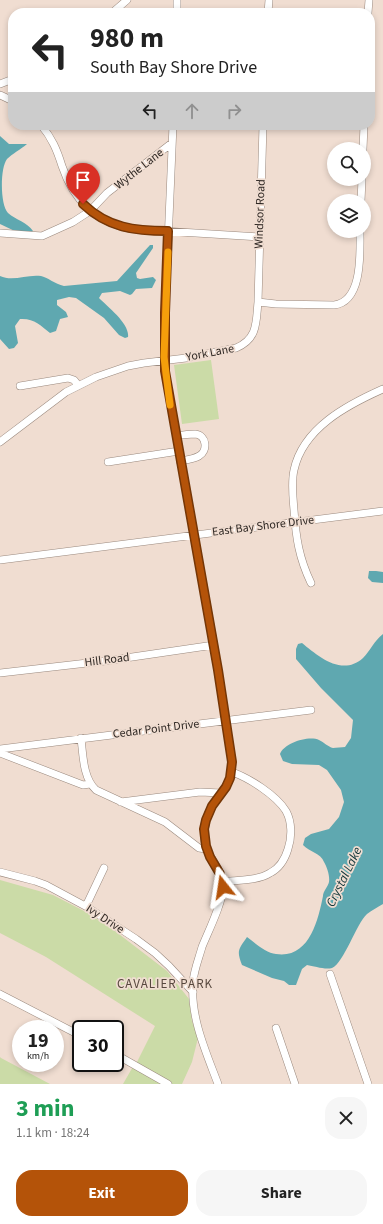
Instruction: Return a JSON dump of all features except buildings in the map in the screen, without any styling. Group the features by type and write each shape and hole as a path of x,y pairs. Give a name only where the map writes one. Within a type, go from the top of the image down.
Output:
{"street":[{"path":"118,8 127,0"},
{"path":"45,130 55,145 69,184 83,204 90,211 106,221 122,227 259,237"},
{"path":"173,130 164,360 180,461 214,646 232,762 232,772 228,784 212,806 206,820 204,835 206,849 220,874 222,890 195,971 193,992 195,1017 218,1084"},
{"name":"Windsor Road","path":"258,302 263,130"},
{"path":"363,142 364,130"},
{"name":"Wythe Lane","path":"0,233 42,236 73,222 90,211 107,194 172,143"},
{"path":"258,302 276,304 334,305 343,303 349,297 357,279 360,238"},
{"name":"York Lane","path":"0,442 66,392 103,374 128,366 214,354 242,346 249,340 255,330 258,302"},
{"path":"20,386 68,378 74,380 78,385"},
{"path":"311,583 301,560 294,521 292,489 294,470 297,460 306,443 315,432 333,417 359,400 383,388"},
{"path":"176,436 198,435 204,440 205,443 204,450 200,456 180,461"},
{"path":"108,462 179,450"},
{"name":"East Bay Shore Drive","path":"0,560 383,510"},
{"name":"Hill Road","path":"0,674 214,646"},
{"name":"Cedar Point Drive","path":"0,749 311,710"},
{"path":"81,738 87,777 90,784 100,793 166,823 199,848 206,849"},
{"path":"0,753 84,786 90,784"},
{"path":"222,882 251,879 269,874 283,861 291,839 290,825 286,810 271,795 249,780 232,772"},
{"path":"121,802 200,792 221,793"},
{"path":"86,906 104,868"},
{"name":"Ivy Drive","path":"0,872 46,885 86,906 136,939 154,953 169,966 193,992"},
{"path":"330,974 368,1084"},
{"path":"0,994 72,1031"},
{"path":"276,1028 294,1084"},
{"path":"124,1059 168,1084"}],"green space":[{"path":"211,360 219,419 182,424 174,365"},
{"path":"0,880 53,895 86,912 111,928 167,971 189,999 192,1021 198,1038 192,1062 182,1084 123,1084 135,1063 136,1064 155,1026 46,957 0,933"},
{"path":"0,1057 12,1064 12,1072 27,1072 50,1084 0,1084"}],"water":[{"path":"0,136 9,144 27,144 7,159 3,170 2,195 5,209 8,213 31,228 33,231 30,234 21,234 0,224"},
{"path":"150,245 153,245 153,248 136,273 137,278 140,279 153,277 156,280 152,288 136,289 130,295 120,291 102,293 99,298 122,321 128,332 128,337 125,338 119,335 104,318 76,298 69,297 57,300 57,305 66,312 68,317 60,319 56,331 50,333 33,321 20,319 15,326 18,343 14,348 9,349 0,339 0,276 5,278 15,278 41,276 64,286 117,281"},
{"path":"369,571 383,572 383,583 372,582 368,578"},
{"name":"Crystal Lake","path":"383,634 383,904 367,914 363,919 341,959 336,965 332,968 323,968 307,965 302,969 296,985 289,985 284,981 272,978 242,965 239,950 247,937 268,952 287,954 297,951 310,936 315,927 323,894 328,886 329,877 322,859 303,845 305,838 311,834 329,829 339,817 344,802 341,790 327,770 319,765 292,764 283,761 280,754 286,746 303,739 319,740 333,748 345,747 351,738 353,720 321,688 296,659 296,649 298,644 302,643 315,654 339,665 347,666 363,658"}],"slow traffic":[{"path":"168,252 164,357 170,405"}],"district":[{"name":"CAVALIER PARK","path":"165,984"}],"route":[{"path":"83,204 95,215 112,224 131,229 168,231 164,357 165,371 218,670 232,762 232,770 228,784 216,798 209,812 204,829 206,846 210,857 218,868 223,887"}]}
